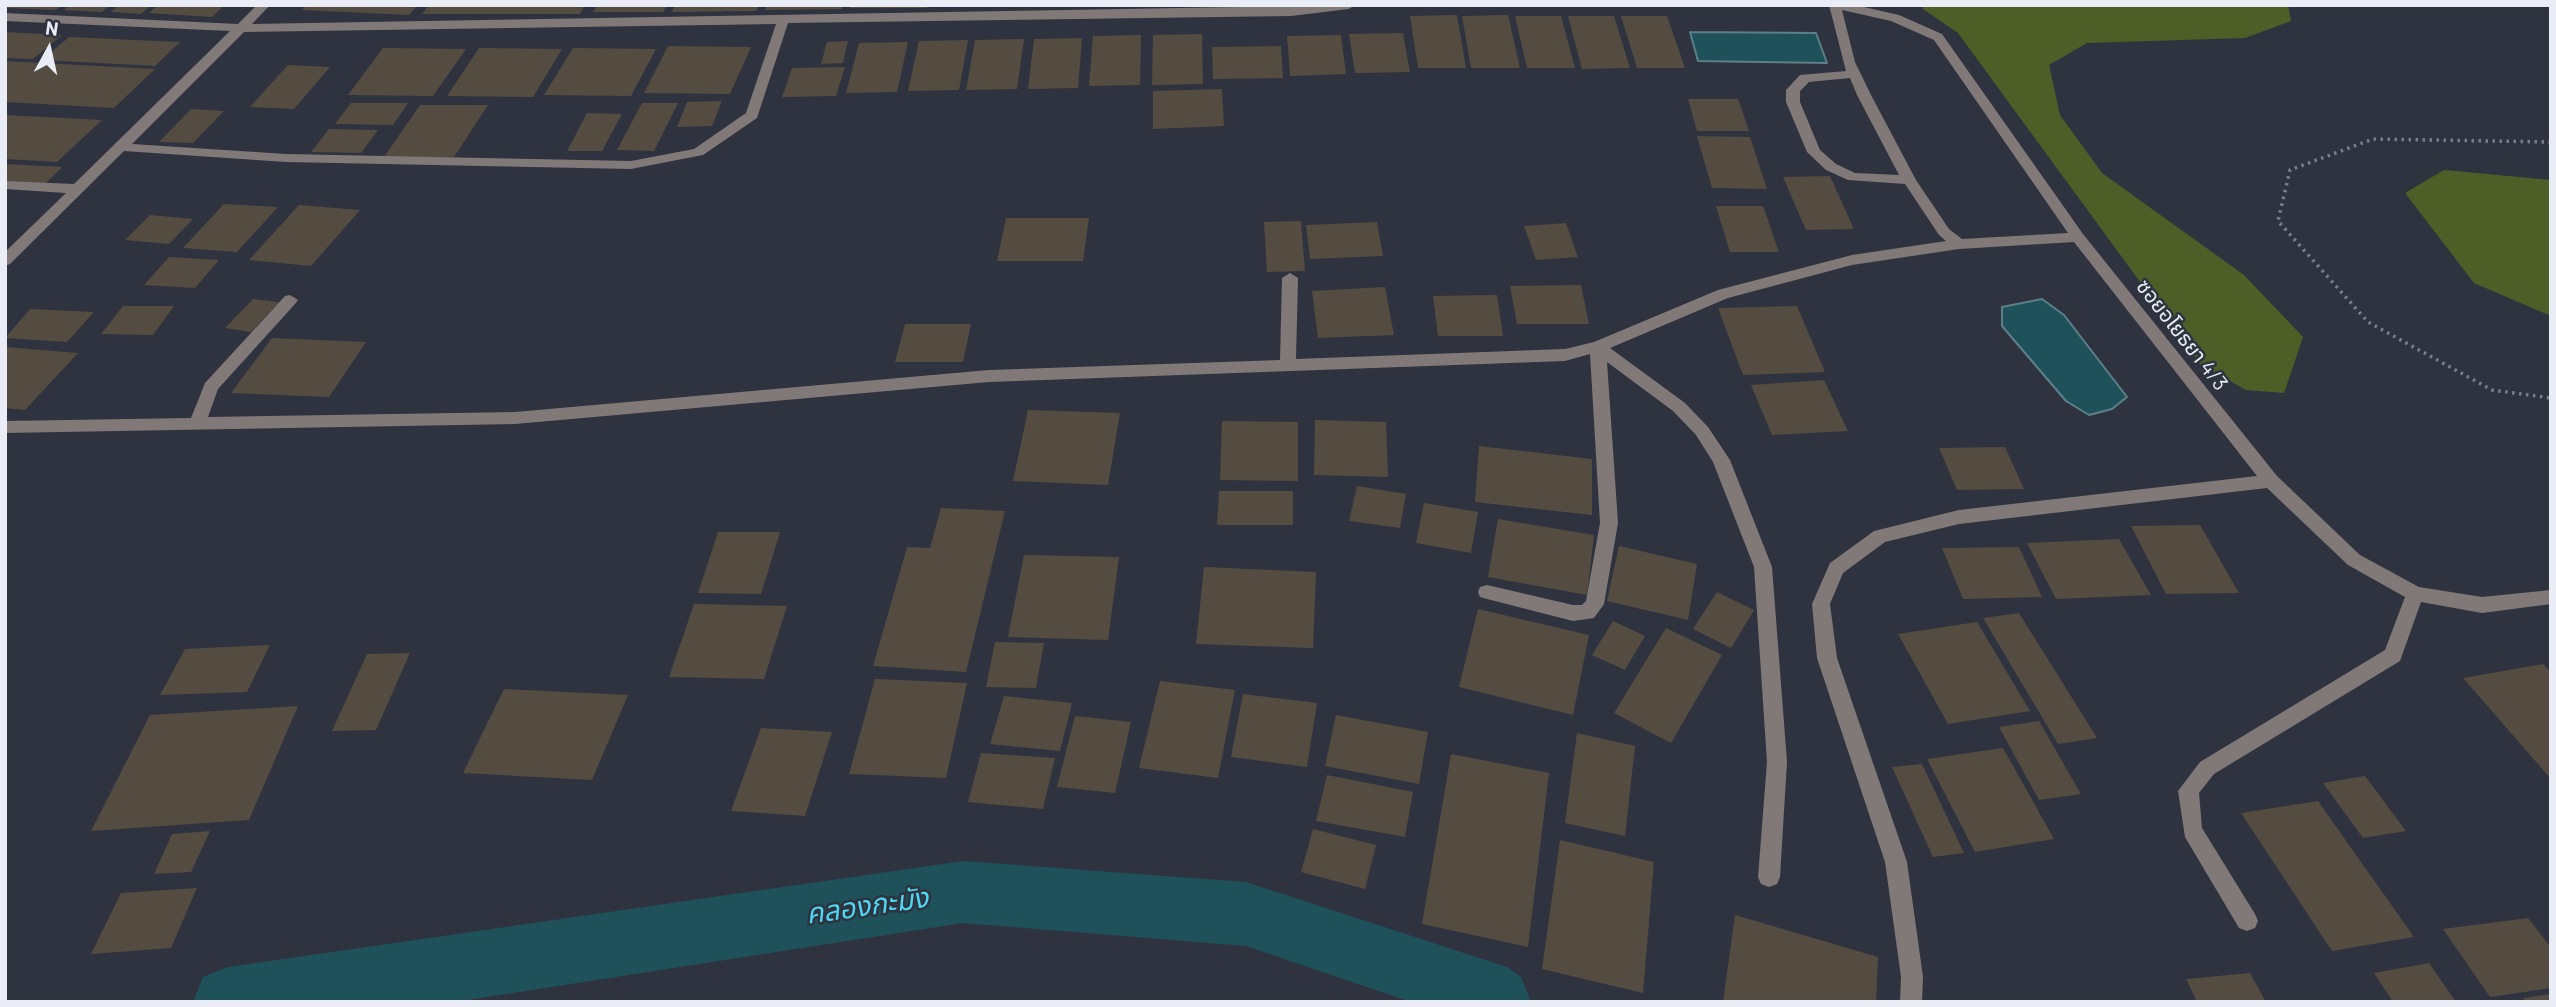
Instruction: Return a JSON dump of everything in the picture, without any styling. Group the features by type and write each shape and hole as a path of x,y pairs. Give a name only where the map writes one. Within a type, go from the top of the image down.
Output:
{"street":[{"path":"5,261 264,5"},
{"path":"5,18 241,28 1291,12 1349,5"},
{"path":"1836,5 1853,74 1909,180 1944,232 1959,244"},
{"name":"ซอยอโยธยา 4/3","path":"1836,5 1895,18 1938,37 2078,237 2271,481 2354,561 2415,594 2482,605 2551,597"},
{"path":"121,147 286,158 631,165 698,152 752,115 783,21"},
{"path":"1853,74 1805,78 1793,90 1793,103 1814,152 1831,167 1853,177 1909,180"},
{"path":"5,185 77,189"},
{"path":"5,427 515,418 989,376 1565,355 1598,347 1723,294 1852,260 1959,244 2078,237"},
{"path":"1288,365 1290,278"},
{"path":"197,424 211,387 290,300"},
{"path":"1488,592 1573,613 1587,613 1595,604 1609,523 1598,347"},
{"path":"1598,347 1679,407 1702,431 1721,460 1763,567 1777,762 1769,877"},
{"path":"1911,1002 1912,977 1896,862 1827,658 1821,604 1836,568 1880,536 1959,517 2271,481"},
{"path":"2247,921 2192,830 2188,791 2207,768 2393,655 2415,594"}],"path":[{"path":"2551,142 2373,139 2290,170 2278,221 2368,322 2492,390 2551,398"}],"green space":[{"path":"1923,5 2288,5 2291,21 2245,38 2087,43 2049,65 2060,115 2102,173 2244,275 2303,337 2284,393 2246,390 2200,364 1958,33 1923,9"},
{"path":"2444,170 2551,180 2551,316 2474,283 2405,193"}],"water":[{"path":"1690,32 1816,33 1827,63 1698,61"},
{"path":"2042,299 2064,315 2127,397 2112,409 2089,415 2066,401 2002,326 2002,307"}],"building":[{"path":"10,5 62,5 56,10 7,8"},
{"path":"69,5 110,5 102,12 64,10"},
{"path":"119,5 151,5 141,14 111,12"},
{"path":"158,5 224,5 212,17 149,13"},
{"path":"307,5 418,5 409,15 302,10"},
{"path":"429,5 585,5 580,14 422,14"},
{"path":"597,5 667,5 663,12 593,12"},
{"path":"675,5 759,5 756,11 672,12"},
{"path":"767,5 843,5 842,9 765,10"},
{"path":"851,5 927,5 927,8 850,8"},
{"path":"1457,15 1466,68 1418,68 1410,16"},
{"path":"1508,15 1520,68 1471,68 1462,16"},
{"path":"1515,16 1561,16 1575,68 1527,68"},
{"path":"1568,16 1614,16 1630,68 1582,69"},
{"path":"1621,16 1667,16 1685,68 1637,68"},
{"path":"5,32 62,35 33,59 5,58"},
{"path":"1403,33 1410,72 1355,73 1349,34"},
{"path":"1202,34 1203,84 1152,85 1153,35"},
{"path":"1141,35 1140,85 1089,86 1093,36"},
{"path":"1341,35 1346,74 1290,76 1287,36"},
{"path":"69,37 180,42 155,66 42,60"},
{"path":"1082,38 1078,88 1028,89 1034,39"},
{"path":"1024,39 1017,89 966,90 975,40"},
{"path":"968,40 959,90 908,91 919,41"},
{"path":"848,41 843,63 821,64 827,42"},
{"path":"908,42 897,92 846,93 859,43"},
{"path":"668,46 751,47 730,94 644,93"},
{"path":"1281,46 1283,78 1213,79 1212,47"},
{"path":"383,48 466,49 433,96 348,95"},
{"path":"479,48 562,49 533,97 447,96"},
{"path":"573,48 656,49 631,96 544,95"},
{"path":"5,61 155,69 114,108 5,102"},
{"path":"288,65 330,67 294,109 250,107"},
{"path":"845,67 836,96 782,97 792,68"},
{"path":"1222,89 1224,126 1153,129 1153,91"},
{"path":"1688,99 1738,99 1749,131 1697,131"},
{"path":"722,101 712,126 677,127 687,102"},
{"path":"351,103 408,103 393,125 335,124"},
{"path":"642,103 678,103 654,151 617,150"},
{"path":"420,105 488,105 454,157 384,157"},
{"path":"191,109 224,111 193,143 159,142"},
{"path":"587,113 622,114 602,151 567,151"},
{"path":"5,115 102,120 57,162 5,159"},
{"path":"329,129 378,130 361,153 311,152"},
{"path":"1697,136 1750,137 1767,189 1712,188"},
{"path":"7,164 62,167 42,187 5,185"},
{"path":"1830,176 1854,229 1806,230 1783,177"},
{"path":"224,204 278,207 237,252 183,248"},
{"path":"299,205 360,210 311,266 249,260"},
{"path":"1716,206 1763,206 1779,252 1730,252"},
{"path":"150,215 193,219 169,244 125,240"},
{"path":"1006,218 1089,218 1083,261 997,261"},
{"path":"1301,221 1305,271 1267,272 1264,222"},
{"path":"1377,222 1383,256 1310,259 1306,225"},
{"path":"1566,223 1578,257 1536,260 1524,226"},
{"path":"169,257 219,260 195,288 144,285"},
{"path":"1581,285 1589,324 1517,324 1510,286"},
{"path":"1385,287 1394,335 1318,338 1312,291"},
{"path":"1497,295 1503,336 1438,336 1433,296"},
{"path":"253,299 279,302 251,332 225,328"},
{"path":"123,306 174,306 153,335 101,334"},
{"path":"1797,306 1825,372 1743,375 1718,308"},
{"path":"30,309 94,312 67,342 5,338"},
{"path":"905,324 971,324 963,362 895,362"},
{"path":"272,338 366,342 329,397 231,393"},
{"path":"5,347 78,353 25,410 5,408"},
{"path":"1824,380 1848,431 1772,435 1751,385"},
{"path":"1028,410 1120,413 1108,485 1013,481"},
{"path":"1315,420 1386,422 1388,477 1314,475"},
{"path":"1222,421 1298,422 1298,481 1220,480"},
{"path":"1479,446 1592,459 1592,515 1475,502"},
{"path":"2005,447 2024,489 1957,490 1939,448"},
{"path":"1357,486 1406,494 1400,528 1349,521"},
{"path":"1219,491 1293,491 1293,525 1217,525"},
{"path":"1424,503 1478,512 1471,553 1416,543"},
{"path":"941,508 1005,511 966,672 873,666 907,547 930,548"},
{"path":"1498,519 1594,535 1587,595 1488,577"},
{"path":"2200,525 2239,593 2166,594 2131,526"},
{"path":"718,532 780,532 761,594 698,593"},
{"path":"2119,539 2151,595 2056,599 2027,543"},
{"path":"1619,546 1697,564 1688,620 1607,601"},
{"path":"2019,547 2042,597 1963,599 1942,548"},
{"path":"1024,555 1119,557 1108,640 1008,637"},
{"path":"1204,567 1316,572 1313,648 1196,644"},
{"path":"1717,592 1754,610 1731,648 1693,629"},
{"path":"694,604 787,606 764,679 669,677"},
{"path":"1478,609 1589,635 1573,715 1459,687"},
{"path":"2019,613 2097,738 2058,744 1983,618"},
{"path":"1613,621 1645,636 1625,670 1592,655"},
{"path":"1977,622 2030,711 1948,724 1898,634"},
{"path":"1666,628 1722,655 1671,743 1614,713"},
{"path":"995,642 1044,643 1036,688 986,687"},
{"path":"270,645 247,692 160,695 185,649"},
{"path":"410,653 376,730 332,731 367,654"},
{"path":"2543,664 2551,672 2551,779 2463,678"},
{"path":"875,679 967,683 946,778 849,774"},
{"path":"1160,681 1235,690 1218,778 1139,768"},
{"path":"504,689 628,695 592,780 463,773"},
{"path":"1243,694 1317,703 1307,767 1231,757"},
{"path":"1004,696 1072,703 1060,751 990,744"},
{"path":"298,706 249,820 91,831 150,715"},
{"path":"1336,715 1428,732 1419,784 1325,766"},
{"path":"1075,716 1131,722 1115,793 1057,787"},
{"path":"2039,721 2081,794 2039,800 1999,727"},
{"path":"761,728 832,732 805,816 731,811"},
{"path":"1577,733 1635,746 1625,836 1565,823"},
{"path":"2003,748 2054,839 1975,852 1927,759"},
{"path":"981,753 1055,758 1043,809 968,802"},
{"path":"1451,754 1549,773 1528,947 1422,924"},
{"path":"1922,764 1964,853 1933,857 1892,767"},
{"path":"1327,775 1413,792 1405,837 1316,821"},
{"path":"2365,776 2406,831 2363,838 2323,783"},
{"path":"2318,801 2414,937 2332,951 2241,813"},
{"path":"1313,829 1376,845 1365,889 1301,872"},
{"path":"210,831 191,872 154,874 172,834"},
{"path":"1560,840 1654,862 1643,993 1542,969"},
{"path":"197,888 171,948 91,954 121,893"},
{"path":"1735,915 1878,957 1876,1002 1723,1002"},
{"path":"2528,918 2551,948 2551,988 2490,997 2443,929"},
{"path":"2429,963 2456,1002 2393,1002 2374,973"},
{"path":"2250,973 2266,1002 2197,1002 2186,979"},
{"path":"2551,994 2551,1002 2526,1002 2523,998"}],"waterway":[{"name":"คลองกะมัง","path":"228,1002 963,892 1246,914 1482,991 1496,1002"}]}
